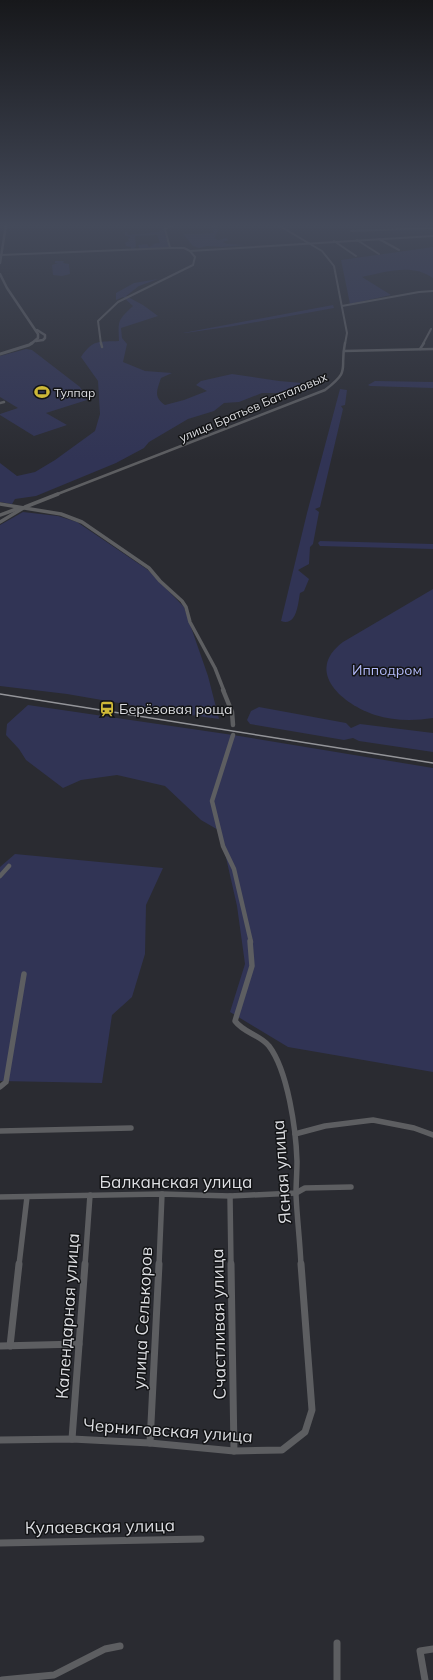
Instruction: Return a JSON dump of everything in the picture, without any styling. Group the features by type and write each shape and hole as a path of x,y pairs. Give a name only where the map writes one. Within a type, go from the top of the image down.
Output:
{"street":[{"path":"0,354 29,345 45,338 45,335 37,330 18,303"},
{"path":"102,347 98,321 117,303"},
{"path":"342,306 356,303"},
{"name":"улица Братьев Батталовых","path":"0,522 22,507 325,390 342,376 344,372 344,351 347,328 342,306"},
{"path":"36,341 38,338 37,330"},
{"path":"420,349 431,330"},
{"path":"344,351 433,349"},
{"path":"0,504 61,514 82,522 149,568 160,581 182,601 186,607 190,622 215,668 232,712 233,725"},
{"path":"0,515 22,507"},
{"name":"Ясная улица","path":"233,735 212,800 214,815 223,846 234,870 251,943 252,966 235,1020 238,1026 268,1045 279,1062 295,1134 298,1179 296,1193 312,1410"},
{"path":"0,876 9,866"},
{"path":"0,1087 6,1082 24,974"},
{"path":"295,1134 324,1126 373,1120 414,1128 433,1135"},
{"path":"0,1131 131,1128"},
{"name":"Балканская улица","path":"0,1197 162,1194 230,1196 296,1193 305,1188 350,1187"},
{"name":"улица Селькоров","path":"150,1443 162,1194"},
{"name":"Календарная улица","path":"72,1439 90,1195"},
{"name":"Счастливая улица","path":"230,1196 234,1451"},
{"path":"10,1346 27,1197"},
{"path":"0,1346 79,1344"},
{"name":"Черниговская улица","path":"0,1440 72,1439 150,1443 234,1451 282,1450 305,1432 312,1410"},
{"name":"Кулаевская улица","path":"0,1543 201,1539"},
{"path":"337,1643 337,1680"},
{"path":"2,1680 54,1676 105,1650 120,1646"},
{"path":"425,1680 420,1651 433,1649"}],"green space":[{"path":"130,303 140,303 158,316 121,328 122,338 127,344 123,362 145,371 172,373 161,378 157,390 157,396 165,405 184,400 207,391 196,385 201,381 232,374 302,383 316,381 317,385 310,387 307,391 293,393 262,393 239,402 224,403 214,411 188,419 149,442 144,448 116,463 36,496 15,499 12,504 0,502 0,463 17,476 35,472 55,460 95,431 100,414 98,381 81,357 93,344 119,341 120,321 124,314 133,306"},
{"path":"333,305 334,308 234,326 183,333"},
{"name":"Тулпар","path":"26,349 32,350 80,387 87,400 46,413 67,425 34,436 0,415 18,408 0,397 0,356"},
{"path":"375,381 433,382 433,388 368,385"},
{"path":"340,389 347,390 345,405 341,406 343,409 320,507 315,509 319,512 313,544 310,547 309,564 298,570 309,579 304,591 300,593 294,617 290,621 281,621 307,513"},
{"name":"Берёзовая роща","path":"23,512 58,516 77,522 148,570 184,607 208,676 219,719 67,694 0,686 0,525"},
{"path":"320,541 433,544 433,549 320,546 318,543"},
{"name":"Ипподром","path":"433,589 433,718 404,720 382,717 351,704 332,686 327,676 327,665 332,653 343,642"},
{"path":"28,705 233,735 433,768 433,1072 288,1047 230,1012 245,964 237,906 220,831 201,820 165,786 117,775 81,780 63,788 26,760 19,749 6,735 7,724"},
{"path":"259,707 346,723 351,728 360,724 433,733 433,752 359,741 353,738 344,740 250,724 247,720 251,711"},
{"path":"15,854 163,868 146,905 145,954 132,997 112,1015 102,1083 0,1081 0,867"}],"railway":[{"path":"0,694 433,763"}],"place":[{"name":"Тулпар","path":"42,392"},
{"name":"Берёзовая роща","path":"107,709"}]}
